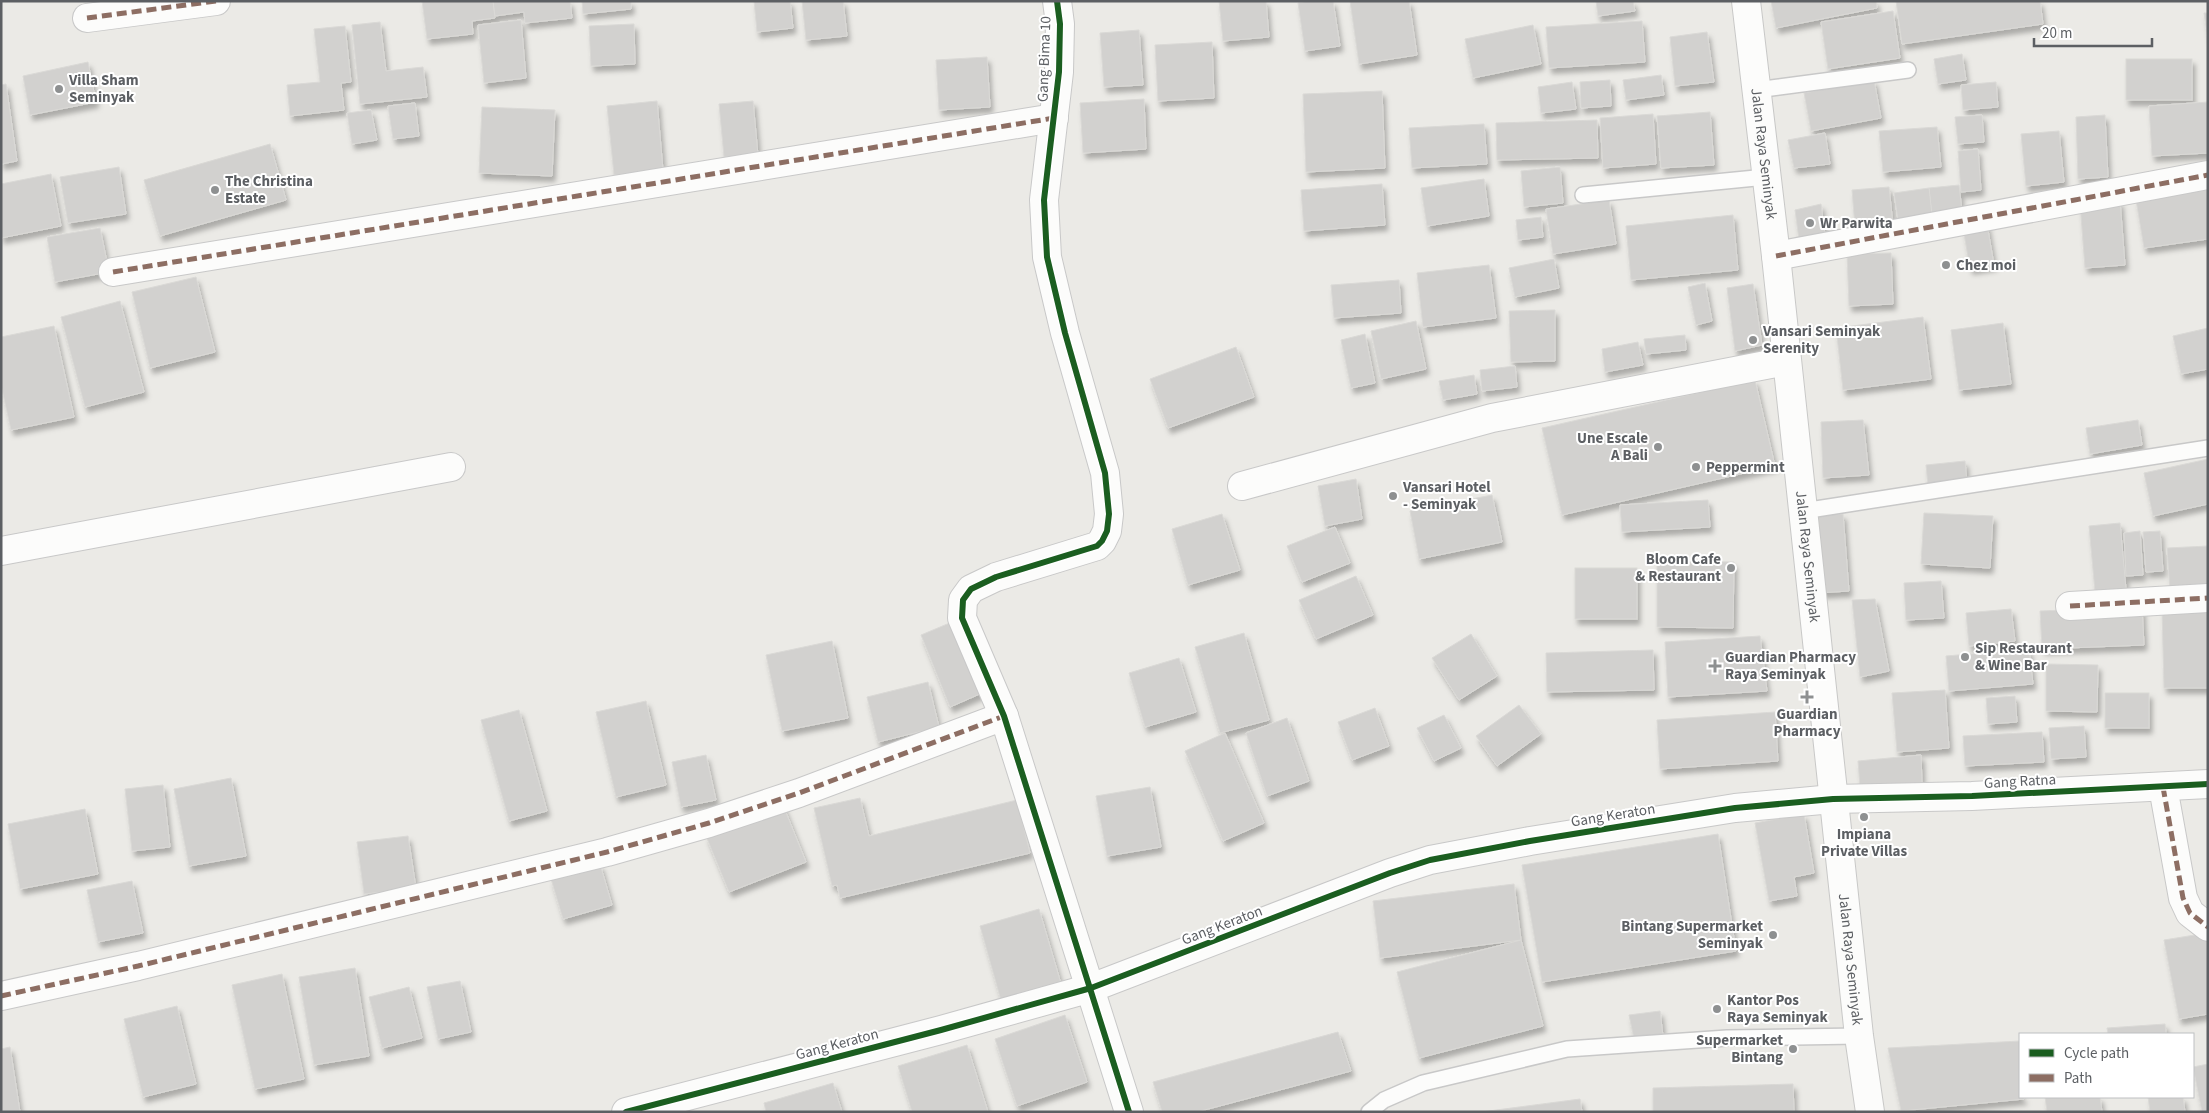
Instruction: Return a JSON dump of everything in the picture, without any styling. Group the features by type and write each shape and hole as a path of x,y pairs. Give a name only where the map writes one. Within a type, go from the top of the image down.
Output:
{"street":[{"path":"87,18 216,1"},
{"name":"Gang Bima 10","path":"1057,1 1060,24 1059,72 1044,200 1047,257 1065,333 1105,473 1109,514 1107,531 1097,546 996,578 971,589 963,600 962,618 1004,716 1129,1112"},
{"name":"Jalan Raya Seminyak","path":"1746,1 1776,256 1859,1036 1870,1112"},
{"path":"113,272 1054,118"},
{"path":"1776,256 2208,175"},
{"path":"1242,486 1492,418 1786,361"},
{"path":"1,551 451,467"},
{"path":"2070,606 2208,598"},
{"path":"1,996 148,964 607,852 709,822 799,792 1004,716"},
{"name":"Gang Ratna","path":"1833,799 1972,796 2208,784"},
{"path":"2163,787 2182,898 2190,913 2208,927"},
{"name":"Gang Keraton","path":"626,1112 941,1030 1090,988 1390,873 1430,860 1530,841 1735,808 1833,799"}],"lane":[{"path":"1756,90 1908,70"},
{"path":"1583,195 1766,177"},
{"path":"1802,511 2208,448"},
{"path":"1369,1112 1384,1100 1423,1083 1567,1049 1727,1038 1859,1036"}],"building":[{"path":"422,1 493,1 495,18 472,21 473,34 427,39"},
{"path":"493,1 570,1 572,18 525,23 524,12 495,16"},
{"path":"582,1 631,1 631,9 583,14"},
{"path":"754,1 790,1 793,28 757,32"},
{"path":"802,1 843,1 847,36 806,40"},
{"path":"1219,1 1266,1 1269,37 1223,41"},
{"path":"1333,1 1340,46 1305,51 1298,3"},
{"path":"1350,1 1409,1 1417,55 1359,64"},
{"path":"1596,1 1633,1 1635,11 1598,16"},
{"path":"1771,1 1876,1 1877,8 1776,28"},
{"path":"1896,1 2040,1 2043,24 1902,44"},
{"path":"1893,11 1900,58 1828,69 1821,22"},
{"path":"2204,13 2208,13 2208,39"},
{"path":"521,20 526,78 484,83 478,25"},
{"path":"1642,21 1645,62 1549,68 1546,27"},
{"path":"380,22 386,71 423,67 427,97 360,104 352,25"},
{"path":"634,24 635,64 591,66 589,26"},
{"path":"1533,25 1541,64 1473,78 1465,39"},
{"path":"345,26 351,82 341,83 344,110 290,116 287,85 320,82 314,29"},
{"path":"1139,30 1143,85 1104,87 1100,33"},
{"path":"1707,32 1714,82 1675,86 1670,37"},
{"path":"1212,42 1214,98 1158,101 1155,45"},
{"path":"1962,54 1966,80 1938,84 1934,59"},
{"path":"987,57 990,107 939,110 936,60"},
{"path":"2126,59 2192,59 2192,100 2126,100"},
{"name":"Villa Sham Seminyak","path":"88,62 96,102 30,115 23,76"},
{"path":"1661,75 1664,95 1626,100 1623,80"},
{"path":"1610,80 1611,106 1581,108 1580,82"},
{"path":"1874,80 1881,118 1811,131 1804,93"},
{"path":"1572,82 1576,109 1541,113 1538,87"},
{"path":"1996,82 1998,107 1963,110 1961,85"},
{"path":"6,84 17,161 1,164 1,85"},
{"path":"1382,91 1385,168 1306,172 1303,94"},
{"path":"1144,99 1146,149 1083,153 1080,103"},
{"path":"657,101 663,170 614,175 607,106"},
{"path":"753,101 758,155 724,157 719,104"},
{"path":"2208,102 2208,153 2152,156 2149,106"},
{"path":"415,103 419,136 393,139 388,106"},
{"path":"482,107 555,110 552,176 479,173"},
{"path":"371,110 377,140 352,144 347,113"},
{"path":"1710,112 1714,165 1661,168 1657,116"},
{"path":"1653,114 1656,164 1603,168 1600,118"},
{"path":"1982,115 1984,142 1958,144 1955,117"},
{"path":"2105,115 2108,177 2078,179 2076,117"},
{"path":"1597,120 1598,158 1497,160 1496,123"},
{"path":"1484,124 1487,164 1412,168 1409,128"},
{"path":"1937,127 1941,167 1883,172 1879,131"},
{"path":"2059,131 2064,182 2026,186 2021,134"},
{"path":"1825,133 1830,164 1794,168 1788,140"},
{"name":"The Christina Estate","path":"270,144 286,200 160,236 144,180"},
{"path":"1978,149 1981,190 1961,192 1958,151"},
{"path":"119,167 126,214 68,223 60,177"},
{"path":"1560,167 1563,203 1524,207 1521,171"},
{"path":"51,174 61,226 1,238 1,184"},
{"path":"1484,179 1489,216 1427,226 1421,188"},
{"path":"1382,184 1385,225 1304,231 1301,190"},
{"path":"1959,185 1962,211 1932,215 1929,188"},
{"path":"1889,187 1893,225 1855,228 1852,190"},
{"path":"1929,188 1932,215 1898,220 1894,193"},
{"path":"2208,190 2208,239 2144,248 2136,200"},
{"path":"1609,200 1616,244 1553,254 1546,209"},
{"path":"2120,201 2125,265 2085,268 2080,204"},
{"name":"Wr Parwita","path":"1821,204 1825,235 1799,240 1795,210"},
{"path":"1733,215 1738,270 1631,280 1626,226"},
{"path":"1541,217 1543,237 1518,240 1516,220"},
{"path":"1987,224 1994,265 1970,269 1963,228"},
{"path":"100,228 109,272 55,282 47,237"},
{"path":"1891,253 1893,304 1849,306 1847,254"},
{"path":"1554,259 1559,288 1515,297 1509,268"},
{"path":"1489,265 1496,318 1423,327 1417,273"},
{"path":"196,277 215,352 150,368 132,292"},
{"path":"1399,280 1401,313 1334,318 1331,285"},
{"path":"1705,283 1712,321 1696,325 1688,287"},
{"path":"1753,284 1762,345 1735,351 1727,288"},
{"path":"120,301 144,392 85,407 61,317"},
{"path":"1555,310 1555,361 1511,362 1509,311"},
{"path":"1923,317 1931,379 1843,390 1836,328"},
{"path":"1416,321 1426,369 1381,379 1371,331"},
{"path":"2003,323 2011,384 1959,390 1951,330"},
{"path":"54,326 74,417 11,430 1,385 1,337"},
{"path":"2208,328 2208,369 2181,374 2173,336"},
{"path":"1365,334 1375,383 1351,388 1341,340"},
{"path":"1685,335 1686,350 1646,354 1644,339"},
{"path":"1638,342 1643,365 1605,372 1602,349"},
{"path":"1236,347 1254,397 1168,428 1150,379"},
{"path":"1515,366 1517,387 1482,391 1480,370"},
{"path":"1474,375 1477,394 1443,400 1439,381"},
{"name":"Une Escale A Bali","path":"1755,380 1775,466 1562,515 1542,428"},
{"path":"1863,420 1869,475 1823,478 1821,422"},
{"path":"2138,420 2142,445 2090,454 2086,428"},
{"path":"2208,459 2208,504 2153,516 2144,473"},
{"path":"1965,461 1967,483 1928,487 1926,465"},
{"path":"1356,479 1362,519 1325,526 1318,486"},
{"path":"1492,495 1502,542 1419,559 1410,511"},
{"path":"1708,500 1710,527 1622,532 1620,505"},
{"path":"1924,513 1993,516 1990,568 1921,564"},
{"path":"1222,514 1240,570 1188,585 1172,529"},
{"path":"1843,514 1849,591 1817,593 1812,516"},
{"path":"2120,523 2126,589 2095,592 2089,526"},
{"path":"1335,527 1350,563 1302,582 1287,546"},
{"path":"2140,531 2143,575 2126,576 2124,533"},
{"path":"2160,531 2163,571 2146,572 2143,532"},
{"path":"2208,546 2208,589 2170,592 2167,548"},
{"path":"1657,561 1734,562 1733,628 1657,627"},
{"path":"1575,568 1637,568 1637,619 1575,619"},
{"path":"1356,576 1373,615 1316,639 1299,600"},
{"path":"1941,581 1944,618 1906,620 1904,583"},
{"path":"1875,599 1889,671 1860,677 1852,600"},
{"path":"2142,607 2144,645 2042,649 2040,611"},
{"path":"2011,609 2015,641 1969,646 1966,613"},
{"path":"2162,611 2208,611 2208,688 2164,688"},
{"path":"952,622 982,693 950,707 921,635"},
{"path":"1244,633 1269,720 1220,733 1195,647"},
{"path":"1471,634 1497,676 1459,700 1432,658"},
{"name":"Guardian Pharmacy Raya Seminyak","path":"1760,636 1767,691 1668,697 1665,642"},
{"path":"832,641 848,718 782,731 766,655"},
{"path":"2029,649 2033,684 1949,691 1946,656"},
{"path":"1653,650 1654,690 1547,692 1546,653"},
{"path":"1179,658 1196,712 1145,727 1129,673"},
{"path":"2046,664 2098,665 2097,712 2046,711"},
{"path":"928,682 939,727 878,742 867,697"},
{"path":"1945,690 1949,748 1897,752 1892,693"},
{"path":"2105,693 2149,693 2149,728 2105,728"},
{"path":"2015,696 2017,722 1988,724 1986,698"},
{"path":"646,701 666,785 616,797 596,712"},
{"path":"1519,705 1541,734 1497,766 1476,736"},
{"path":"1375,708 1389,746 1352,760 1338,722"},
{"path":"519,710 547,811 509,821 481,720"},
{"path":"1775,712 1778,761 1660,769 1657,720"},
{"path":"1444,715 1461,748 1434,761 1417,728"},
{"path":"1287,718 1309,781 1267,796 1246,733"},
{"path":"2084,726 2086,757 2051,759 2049,728"},
{"path":"2042,732 2044,762 1965,766 1963,736"},
{"path":"1225,733 1264,823 1223,841 1185,751"},
{"path":"706,755 716,800 681,807 672,762"},
{"path":"1921,755 1922,783 1860,788 1858,761"},
{"path":"231,778 246,856 189,866 174,789"},
{"path":"163,785 170,847 132,851 125,789"},
{"path":"1150,787 1161,847 1107,856 1096,796"},
{"path":"860,798 869,836 1017,800 1030,853 840,898 837,885 832,886 814,808"},
{"path":"783,805 806,862 729,892 706,836"},
{"path":"85,809 98,874 20,889 8,824"},
{"path":"1804,814 1814,873 1794,877 1797,896 1769,901 1755,823"},
{"path":"1718,834 1736,951 1542,982 1522,865"},
{"path":"408,836 416,888 364,894 357,842"},
{"path":"600,864 612,905 563,919 551,879"},
{"path":"132,881 143,933 98,942 87,890"},
{"path":"1514,884 1521,940 1380,958 1373,901"},
{"path":"1039,909 1062,987 1002,1004 980,926"},
{"path":"2207,933 2208,1014 2179,1019 2164,940"},
{"path":"1521,940 1543,1026 1419,1058 1397,972"},
{"path":"355,968 369,1056 314,1065 299,977"},
{"path":"282,974 304,1079 255,1089 232,985"},
{"path":"460,981 471,1032 438,1039 427,987"},
{"path":"409,987 422,1038 382,1048 369,997"},
{"path":"177,1006 196,1084 143,1097 124,1019"},
{"path":"1660,1011 1663,1036 1634,1039 1629,1015"},
{"path":"1065,1015 1087,1082 1017,1106 995,1039"},
{"path":"2165,1024 2166,1033 2108,1033 2107,1028"},
{"path":"1338,1032 1351,1071 1197,1112 1162,1112 1153,1082"},
{"path":"2019,1041 2019,1098 2024,1099 1901,1111 1888,1048"},
{"path":"967,1045 988,1112 912,1112 898,1066"},
{"path":"10,1047 20,1112 1,1112 1,1049"},
{"path":"2208,1064 2208,1112 2202,1112 2194,1067"},
{"path":"833,1083 842,1112 766,1112 764,1103"},
{"path":"1793,1084 1794,1112 1653,1112 1653,1088"},
{"path":"2045,1098 2100,1098 2102,1112 2047,1112"},
{"path":"2148,1098 2183,1098 2185,1112 2150,1112"},
{"path":"1580,1099 1582,1112 1481,1112"}],"marked path":[{"path":"87,18 216,1"},
{"path":"113,272 1054,118"},
{"path":"1776,256 2208,175"},
{"path":"2070,606 2208,598"},
{"path":"1,996 138,966 607,852 709,823 799,793 1004,716"},
{"path":"2163,787 2183,898 2190,913 2208,927"}],"cycle path":[{"path":"1057,1 1060,24 1059,72 1044,200 1047,257 1065,333 1105,473 1109,514 1107,531 1097,546 996,577 971,589 963,600 962,618 1004,716 1129,1112"},
{"path":"626,1112 941,1030 1091,988 1390,873 1430,860 1530,841 1735,808 1833,799 1972,796 2208,784"}],"place":[{"name":"Villa Sham Seminyak","path":"59,89"},
{"name":"The Christina Estate","path":"215,190"},
{"name":"Wr Parwita","path":"1810,223"},
{"name":"Chez moi","path":"1946,265"},
{"name":"Vansari Seminyak Serenity","path":"1753,340"},
{"name":"Une Escale A Bali","path":"1658,447"},
{"name":"Peppermint","path":"1696,467"},
{"name":"Vansari Hotel - Seminyak","path":"1393,496"},
{"name":"Bloom Cafe & Restaurant","path":"1731,568"},
{"name":"Sip Restaurant & Wine Bar","path":"1965,657"},
{"name":"Guardian Pharmacy Raya Seminyak","path":"1715,666"},
{"name":"Guardian Pharmacy","path":"1807,697"},
{"name":"Impiana Private Villas","path":"1864,817"},
{"name":"Bintang Supermarket Seminyak","path":"1773,935"},
{"name":"Kantor Pos Raya Seminyak","path":"1717,1009"},
{"name":"Supermarket Bintang","path":"1793,1049"}]}
